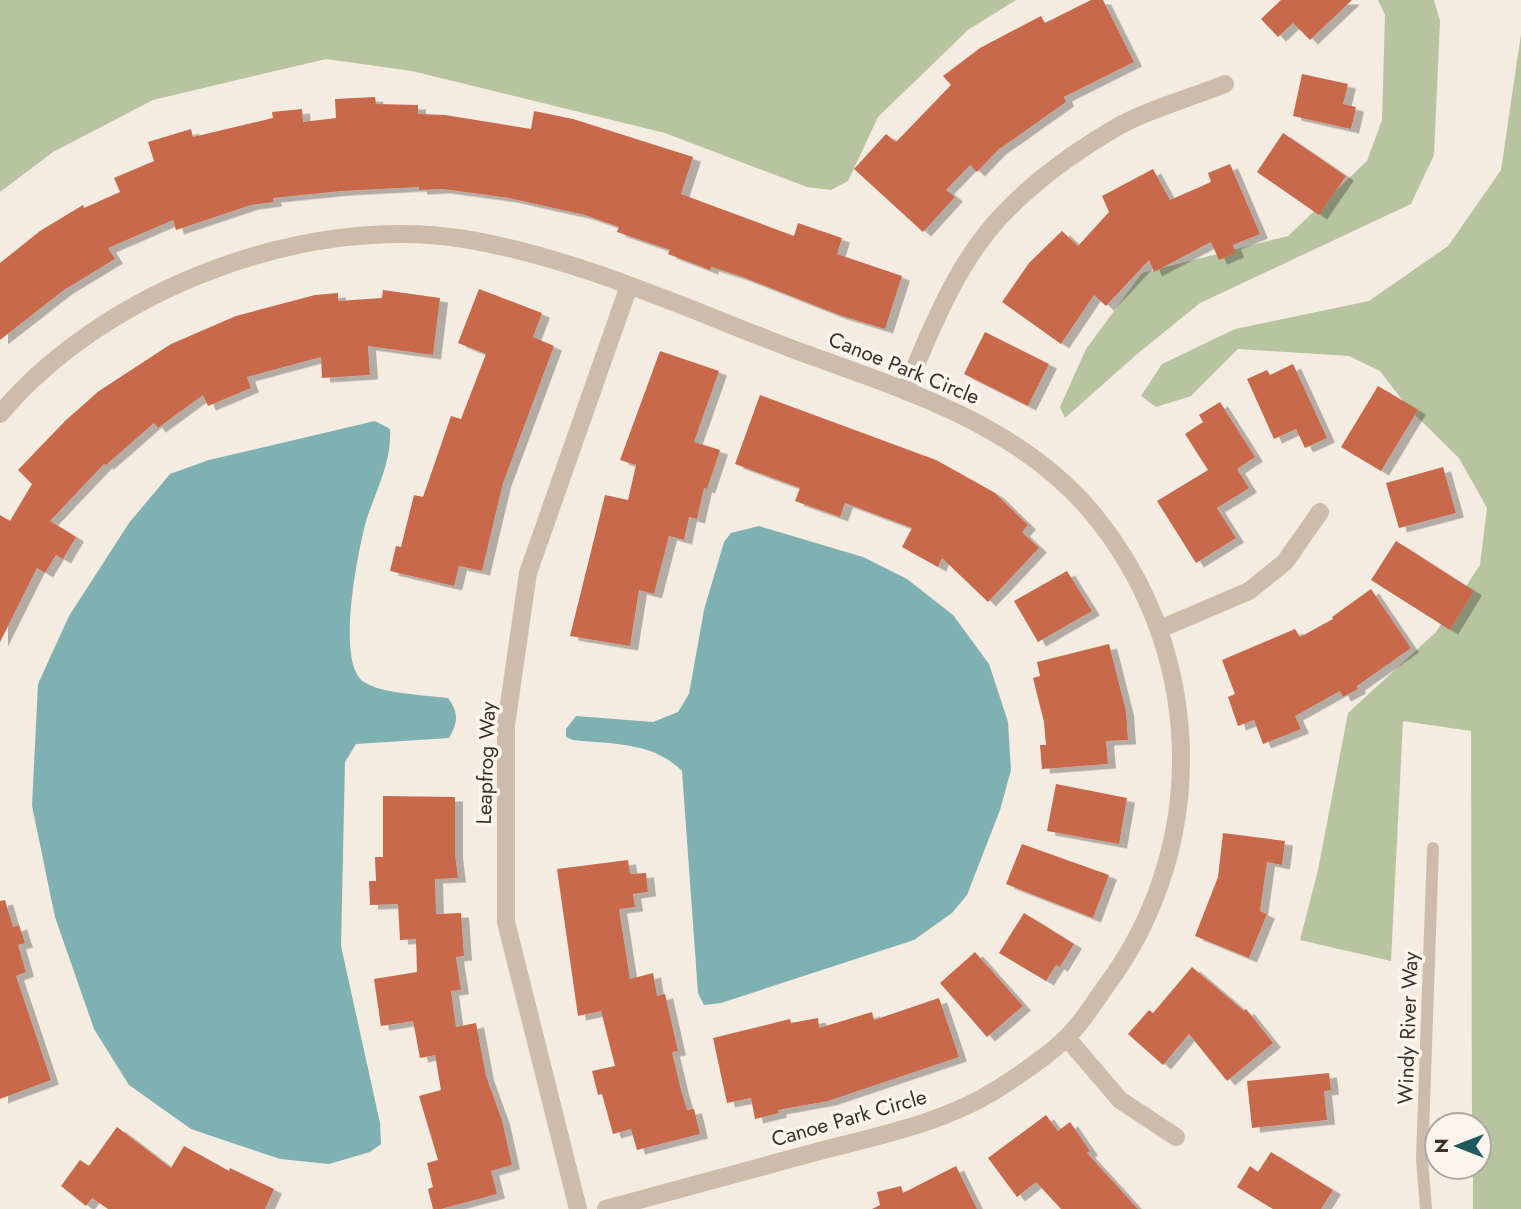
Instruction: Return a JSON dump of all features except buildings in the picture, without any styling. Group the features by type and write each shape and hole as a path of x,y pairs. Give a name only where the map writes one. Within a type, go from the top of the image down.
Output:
{"street":[{"path":"905,391 937,314 976,249 1005,212 1039,182 1113,129 1225,83"},
{"name":"Canoe Park Circle","path":"0,414 76,344 158,294 237,260 319,241 400,235 460,238 526,252 629,286 970,417 1027,453 1088,509 1132,573 1160,629 1176,699 1183,763 1177,821 1160,888 1130,954 1067,1038 996,1090 925,1123 606,1209"},
{"name":"Leapfrog Way","path":"578,1209 506,922 506,725 528,573 629,286"},
{"path":"1160,629 1249,591 1285,562 1320,512"},
{"path":"1067,1038 1120,1100 1176,1137"}],"lane":[{"name":"Windy River Way","path":"1426,1209 1423,1158 1433,848"}],"green space":[{"path":"0,0 1016,0 968,30 878,117 848,181 831,190 807,187 665,133 412,71 326,59 153,100 53,152 0,192"},
{"path":"1378,0 1434,0 1440,21 1434,155 1411,204 1200,303 1065,418 1060,407 1086,349 1142,273 1288,236 1367,161 1382,120 1385,15"},
{"path":"1521,34 1521,1209 1473,1209 1473,1181 1493,1181 1493,1111 1472,1111 1471,731 1403,721 1391,961 1300,940 1318,870 1348,713 1436,632 1480,565 1487,508 1459,458 1409,409 1380,371 1349,356 1238,349 1191,396 1156,407 1141,396 1162,364 1235,329 1369,301 1448,246 1501,170"}],"water":[{"path":"375,421 390,429 390,441 386,464 366,521 354,580 350,631 355,671 364,682 381,689 448,698 456,718 449,738 356,744 345,762 341,946 380,1123 381,1144 370,1152 329,1164 280,1159 191,1129 129,1085 94,1029 55,917 32,806 38,684 69,616 129,523 170,474 209,460"},
{"path":"759,526 863,557 907,579 953,615 989,664 1008,722 1011,770 1000,810 967,895 952,913 914,940 721,1003 704,1005 698,993 682,771 658,754 631,746 573,740 566,737 566,729 576,716 653,722 678,712 689,694 704,610 724,542 731,533"}]}
